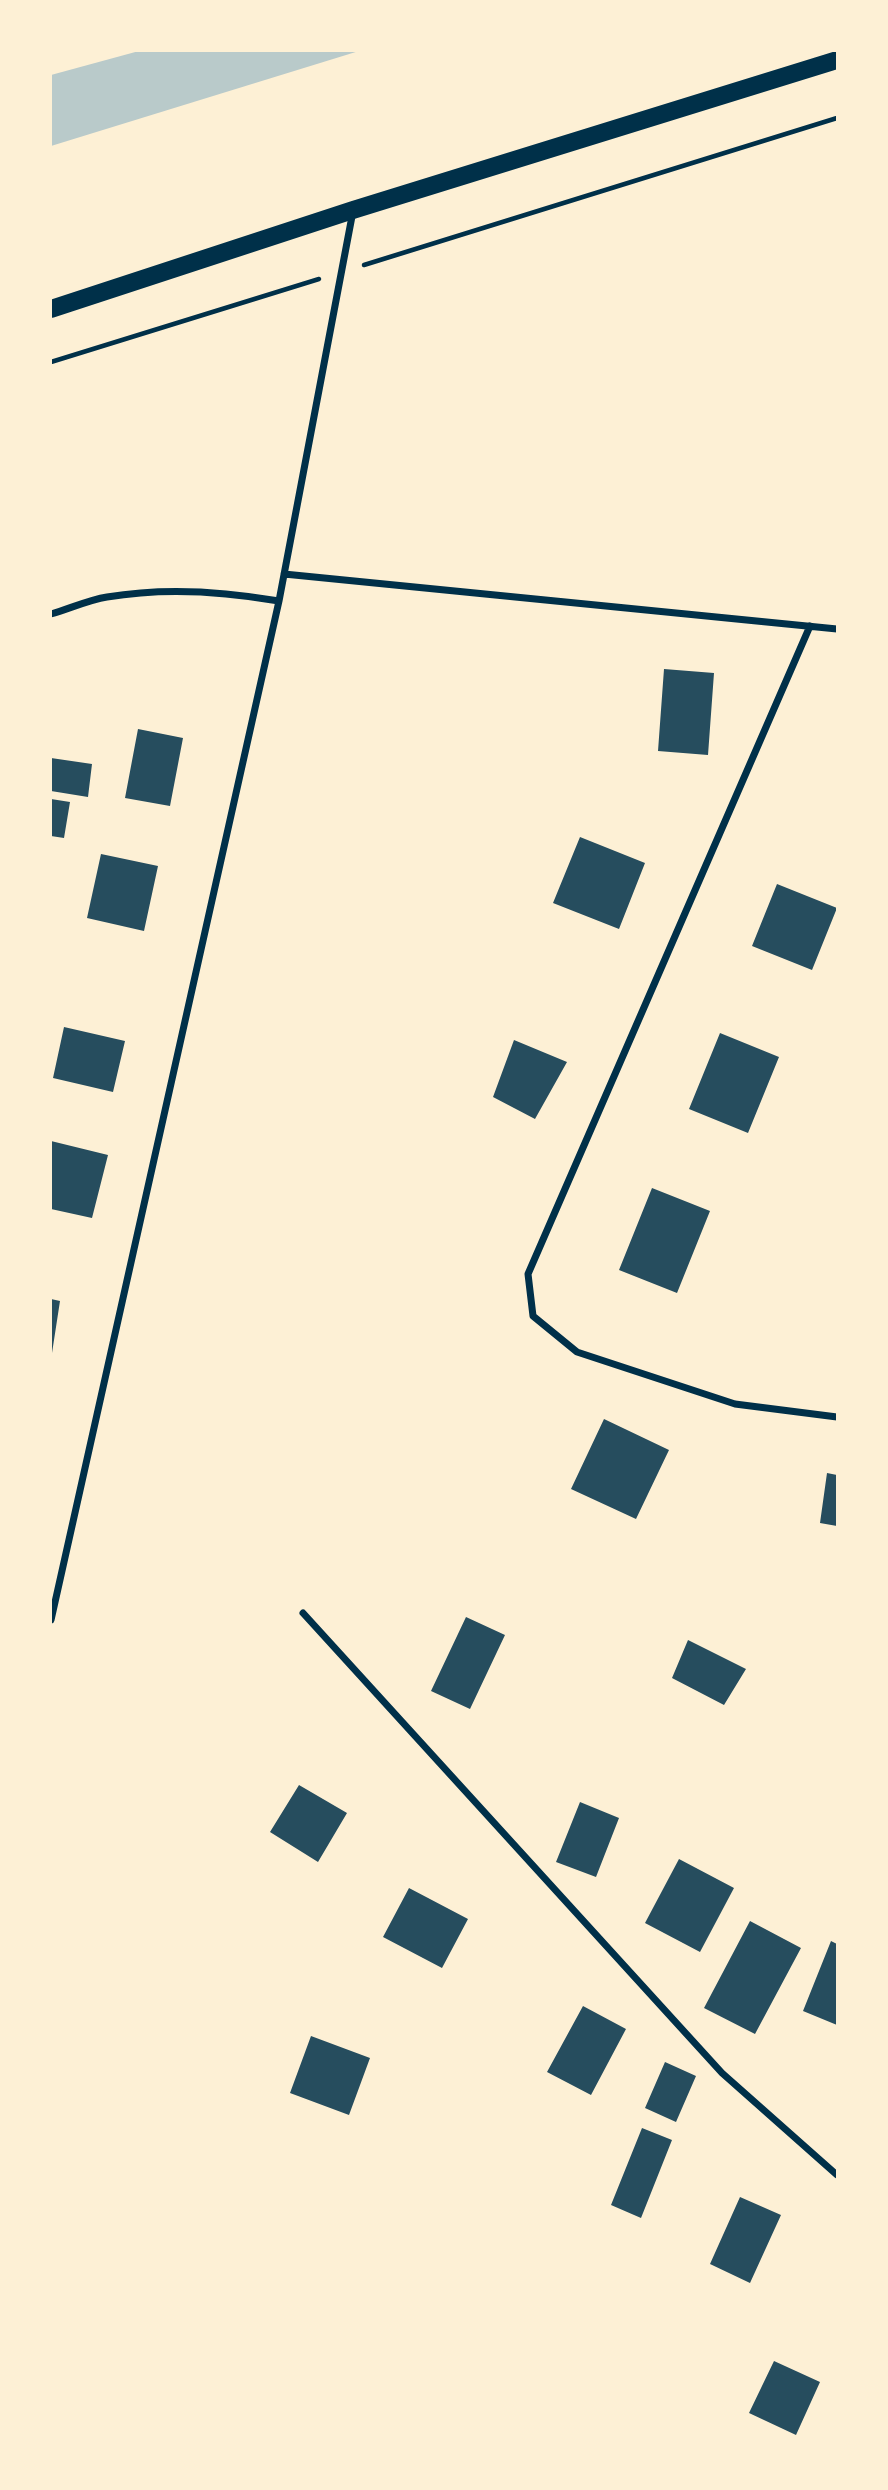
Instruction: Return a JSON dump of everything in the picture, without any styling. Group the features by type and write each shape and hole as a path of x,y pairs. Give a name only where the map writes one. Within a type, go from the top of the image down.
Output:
{"main road":[{"path":"51,309 353,210 837,60"}],"street":[{"path":"51,1620 279,601 353,210"},
{"path":"284,574 837,629"},
{"path":"51,614 106,597 177,591 229,592 279,601"},
{"path":"810,626 528,1274 533,1316 577,1352 736,1404 837,1416"},
{"path":"303,1613 722,2073 837,2175"}],"path":[{"path":"51,362 837,118"}],"shaded area":[{"path":"139,51 359,51 51,146 51,75"}],"building":[{"path":"664,669 714,673 708,755 658,751"},
{"path":"138,729 183,738 170,806 125,798"},
{"path":"51,758 92,764 88,797 51,791"},
{"path":"51,799 70,802 64,838 51,836"},
{"path":"580,837 645,863 619,929 553,903"},
{"path":"101,854 158,866 144,931 87,918"},
{"path":"777,884 837,908 812,970 752,946"},
{"path":"64,1027 125,1041 113,1092 53,1078"},
{"path":"720,1033 779,1057 748,1133 689,1109"},
{"path":"514,1040 567,1062 535,1119 493,1097"},
{"path":"51,1141 108,1155 92,1218 51,1209"},
{"path":"652,1188 710,1211 677,1293 619,1270"},
{"path":"51,1299 60,1301 52,1353 51,1353"},
{"path":"604,1419 669,1450 636,1519 571,1489"},
{"path":"827,1473 837,1475 837,1526 820,1523"},
{"path":"466,1617 505,1635 470,1709 431,1691"},
{"path":"688,1640 746,1669 724,1705 672,1678"},
{"path":"299,1785 347,1813 318,1862 270,1832"},
{"path":"580,1802 619,1818 596,1877 556,1862"},
{"path":"679,1859 734,1888 700,1952 645,1923"},
{"path":"409,1888 468,1919 442,1968 383,1937"},
{"path":"750,1921 801,1948 755,2034 704,2008"},
{"path":"831,1941 837,1944 837,2025 803,2011"},
{"path":"583,2006 626,2029 591,2095 547,2072"},
{"path":"311,2036 370,2058 349,2115 290,2093"},
{"path":"665,2062 696,2076 676,2122 645,2108"},
{"path":"642,2128 672,2140 641,2218 611,2205"},
{"path":"740,2197 781,2215 750,2283 710,2264"},
{"path":"774,2361 820,2382 796,2435 749,2413"}]}
